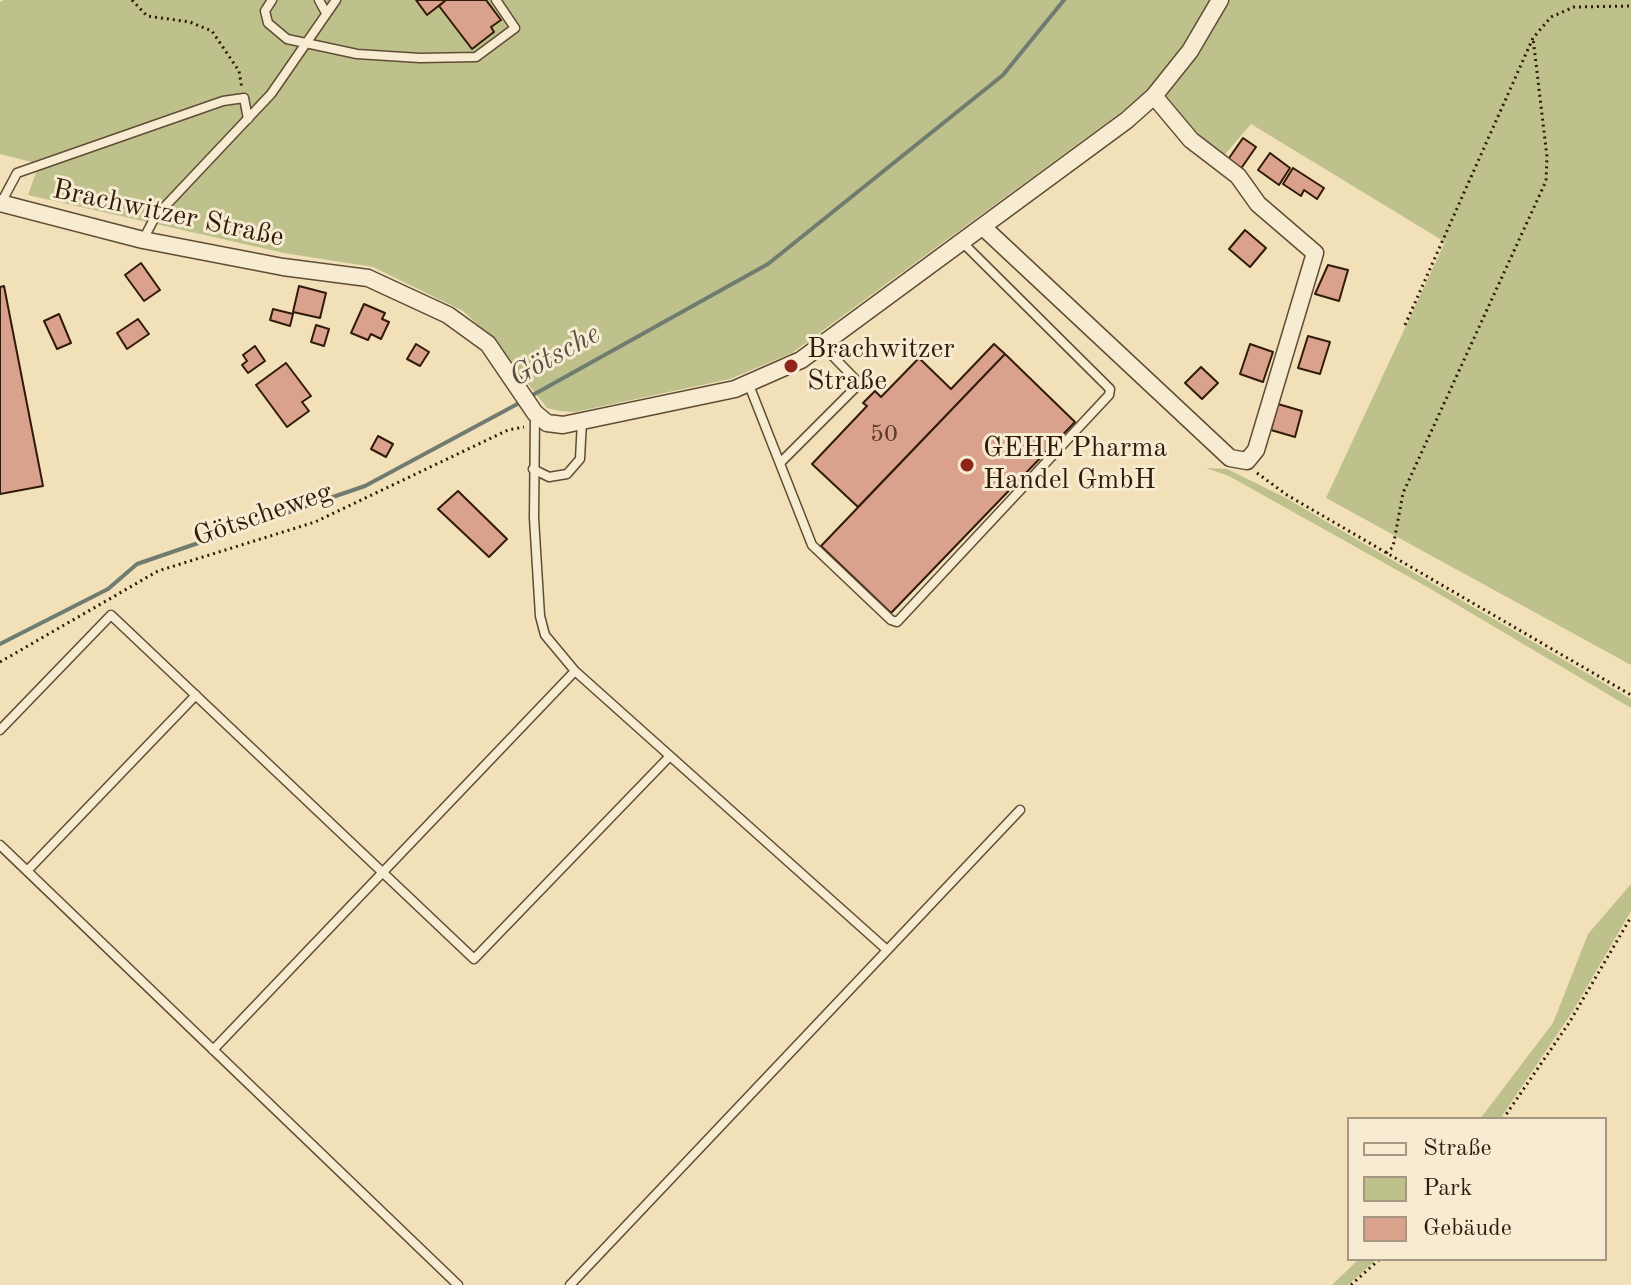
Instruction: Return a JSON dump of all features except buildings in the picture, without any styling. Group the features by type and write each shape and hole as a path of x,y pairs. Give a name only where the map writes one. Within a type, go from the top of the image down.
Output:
{"street":[{"path":"535,419 547,423 582,421 749,385 791,366 983,227 1154,96 1190,51 1220,0"},
{"path":"983,227 1230,458 1247,461 1256,450 1315,253 1258,204 1238,176 1191,140 1154,96"},
{"name":"Brachwitzer Straße","path":"1,203 143,240 283,267 368,278 458,322 488,344 535,419"}],"lane":[{"path":"272,0 265,11 268,23 287,39 307,46 420,58 476,57 515,28 496,0"},
{"path":"319,0 326,13"},
{"path":"143,240 155,217 248,119 307,46 336,0"},
{"path":"1,203 17,173 223,101 244,98 248,119"},
{"path":"749,385 817,553 891,620 897,622 1109,395 1110,389 962,242"},
{"path":"781,462 856,387 857,381 822,345"},
{"path":"535,419 533,469 540,616 545,635 575,671 887,950"},
{"path":"533,469 549,477 567,474 580,459 582,421"},
{"path":"0,730 111,615 474,959 670,756"},
{"path":"213,1050 575,671"},
{"path":"27,871 196,695"},
{"path":"570,1285 1020,810"},
{"path":"0,845 458,1285"}],"path":[{"path":"132,0 147,16 190,22 212,31 239,71 244,98"},
{"path":"1405,325 1533,38 1551,17 1574,7 1631,6"},
{"path":"1386,553 1393,547 1403,493 1546,181 1547,157 1533,38"},
{"name":"Götscheweg","path":"0,662 158,571 315,522 535,419"},
{"path":"1247,461 1260,476 1287,495 1631,695"},
{"path":"1504,1117 1569,1023 1631,917"},
{"path":"1351,1285 1378,1261"}],"green space":[{"path":"1631,0 1631,665 1326,498 1445,242 1251,124 1222,158 1154,88 792,353 730,379 575,412 560,411 547,408 493,339 463,311 373,267 284,253 28,195 39,164 0,154 0,2"},
{"path":"1206,468 1227,469 1284,497 1631,699 1631,708 1429,588 1229,476"},
{"path":"1631,884 1631,911 1573,1011 1501,1117 1482,1117 1553,1023 1588,934"},
{"path":"1357,1261 1375,1261 1348,1285 1332,1285"}],"waterway":[{"name":"Götsche","path":"531,396 768,264 1003,75 1064,0"},
{"name":"Götsche","path":"0,644 108,589 137,564 365,486 523,401"}],"place":[{"name":"Brachwitzer Straße","path":"791,366"},
{"name":"GEHE Pharma Handel GmbH","path":"967,465"}]}
